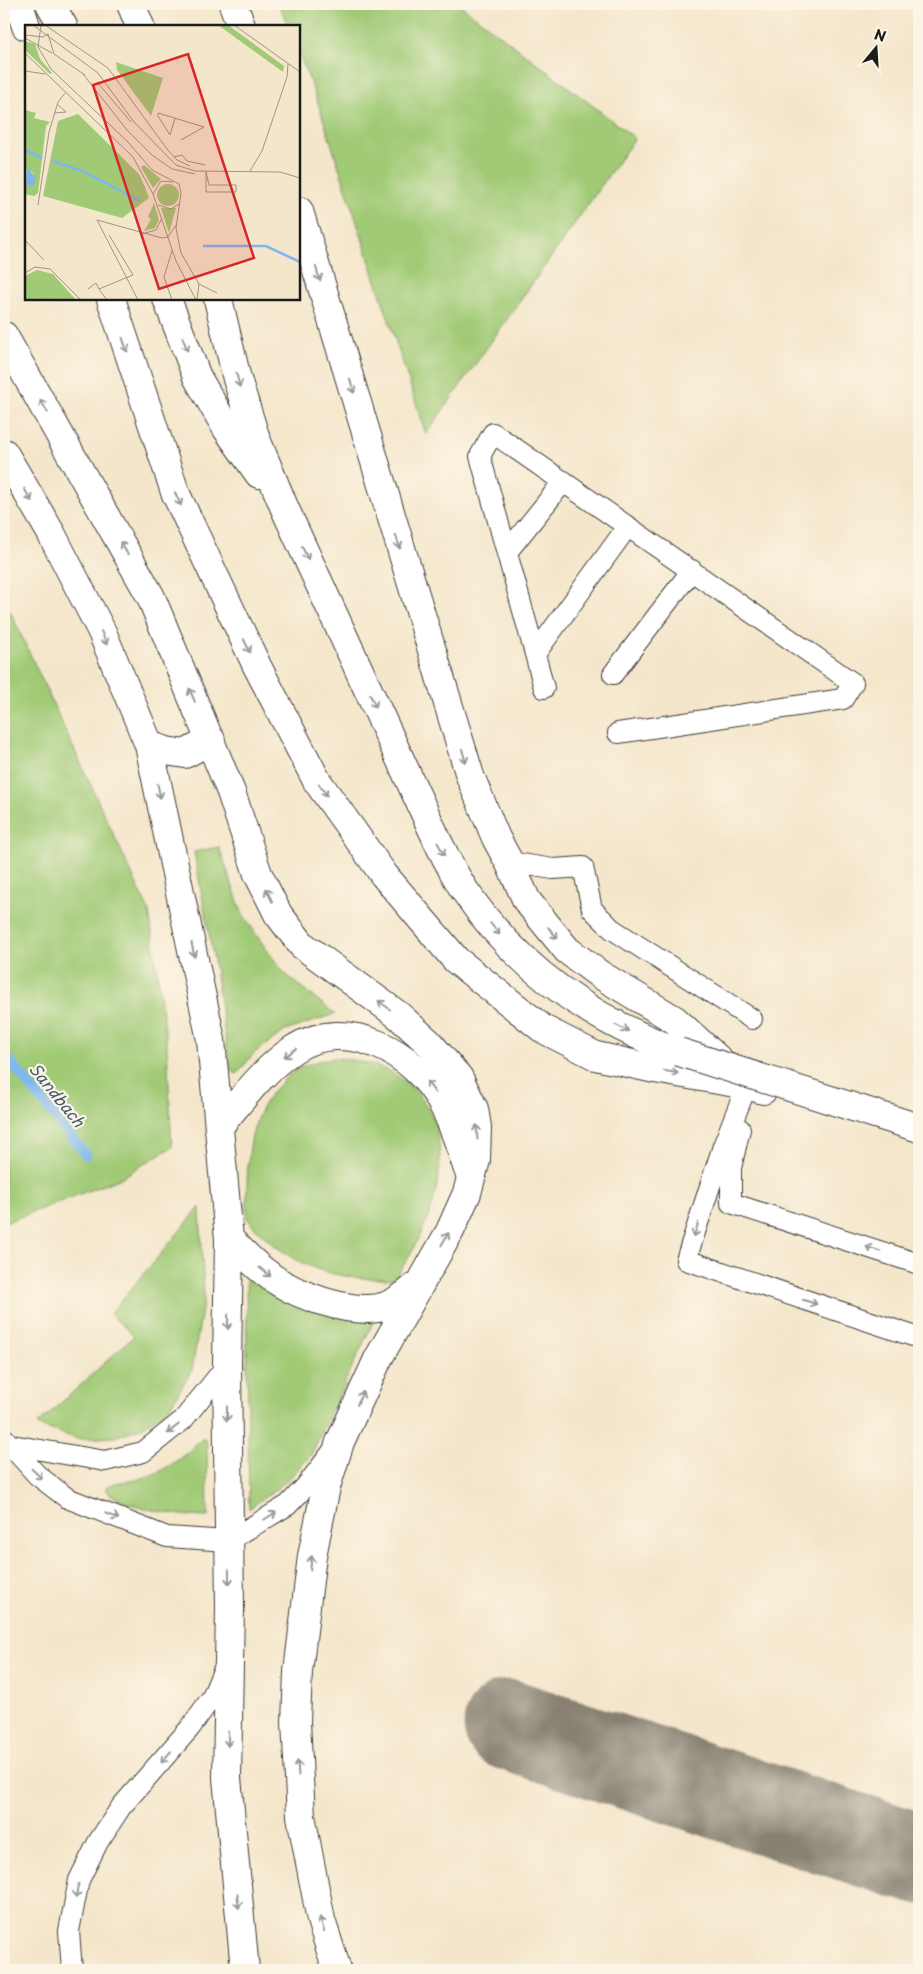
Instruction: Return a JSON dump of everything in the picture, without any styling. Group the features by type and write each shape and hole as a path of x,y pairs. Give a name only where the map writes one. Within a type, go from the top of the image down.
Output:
{"street":[{"path":"19,4 26,25"},
{"path":"50,4 62,25"},
{"path":"131,4 140,25"},
{"path":"233,4 241,25"},
{"path":"300,214 470,776 496,838 510,862 527,901 567,950 599,974 675,1020 747,1085"},
{"path":"111,300 174,492 257,666 316,781 384,875 456,960 543,1029 596,1056 655,1069 747,1085 919,1141"},
{"path":"167,300 197,377 227,429 285,509"},
{"path":"218,300 237,379 256,439 285,509 439,844 470,896 502,938 520,956 574,1000 620,1028 649,1041 919,1128"},
{"path":"4,336 151,597 211,740 231,792 258,874 284,922 302,945 398,1015 428,1043 459,1078 474,1109 477,1127 476,1160 467,1193 450,1232 378,1359 340,1442 326,1488 312,1556 298,1672 296,1722 301,1816 321,1920 338,1970"},
{"path":"4,453 51,533 102,632 149,744 211,1040 229,1239 227,1365 227,1778 245,1970"},
{"path":"149,744 166,751 185,754 211,740"},
{"path":"220,1125 267,1071 296,1048 325,1037 351,1036 384,1047 398,1055 428,1082 442,1103 471,1180"},
{"path":"229,1239 255,1264 279,1283 311,1298 330,1303 358,1308 384,1306 404,1297 421,1281"}],"lane":[{"path":"544,688 480,456 494,433 853,682 843,700 618,733"},
{"path":"507,552 564,481"},
{"path":"535,654 628,526"},
{"path":"612,674 692,570"},
{"path":"510,862 553,869 583,867 592,909 612,930 752,1019"},
{"path":"747,1085 736,1150 731,1168 731,1203 919,1264"},
{"path":"747,1085 723,1146 686,1260 919,1338"},
{"path":"8,1442 105,1461 143,1452 183,1420 227,1365"},
{"path":"8,1442 36,1475 67,1498 167,1537 228,1541 288,1505 305,1487 340,1442"},
{"path":"72,1970 69,1931 79,1880 98,1842 121,1807 190,1728 212,1697 228,1657"}],"green space":[{"path":"279,4 459,4 635,138 426,434 318,103 300,56 300,25 288,25"},
{"path":"4,598 149,911 167,1045 172,1147 119,1179 4,1223"},
{"path":"219,847 242,913 262,943 284,973 335,1014 285,1031 254,1053 237,1074 230,1070 214,961 194,852"},
{"path":"335,1058 373,1065 401,1079 422,1098 434,1123 440,1152 438,1183 429,1215 414,1247 394,1279 358,1278 325,1272 310,1266 280,1250 251,1224 247,1218 250,1145 254,1127 261,1110 270,1095 294,1071 309,1064"},
{"path":"200,1207 204,1297 192,1370 168,1410 142,1427 115,1437 78,1439 37,1425 134,1336 110,1314"},
{"path":"246,1271 376,1316 311,1455 288,1480 249,1509"},
{"path":"201,1439 205,1439 207,1444 208,1517 170,1513 140,1507 115,1497 106,1491 106,1487 113,1484 155,1474 187,1453"}],"waterway":[{"name":"Sandbach","path":"4,1054 86,1155"}],"taxiway":[{"path":"509,1725 919,1859"}]}
